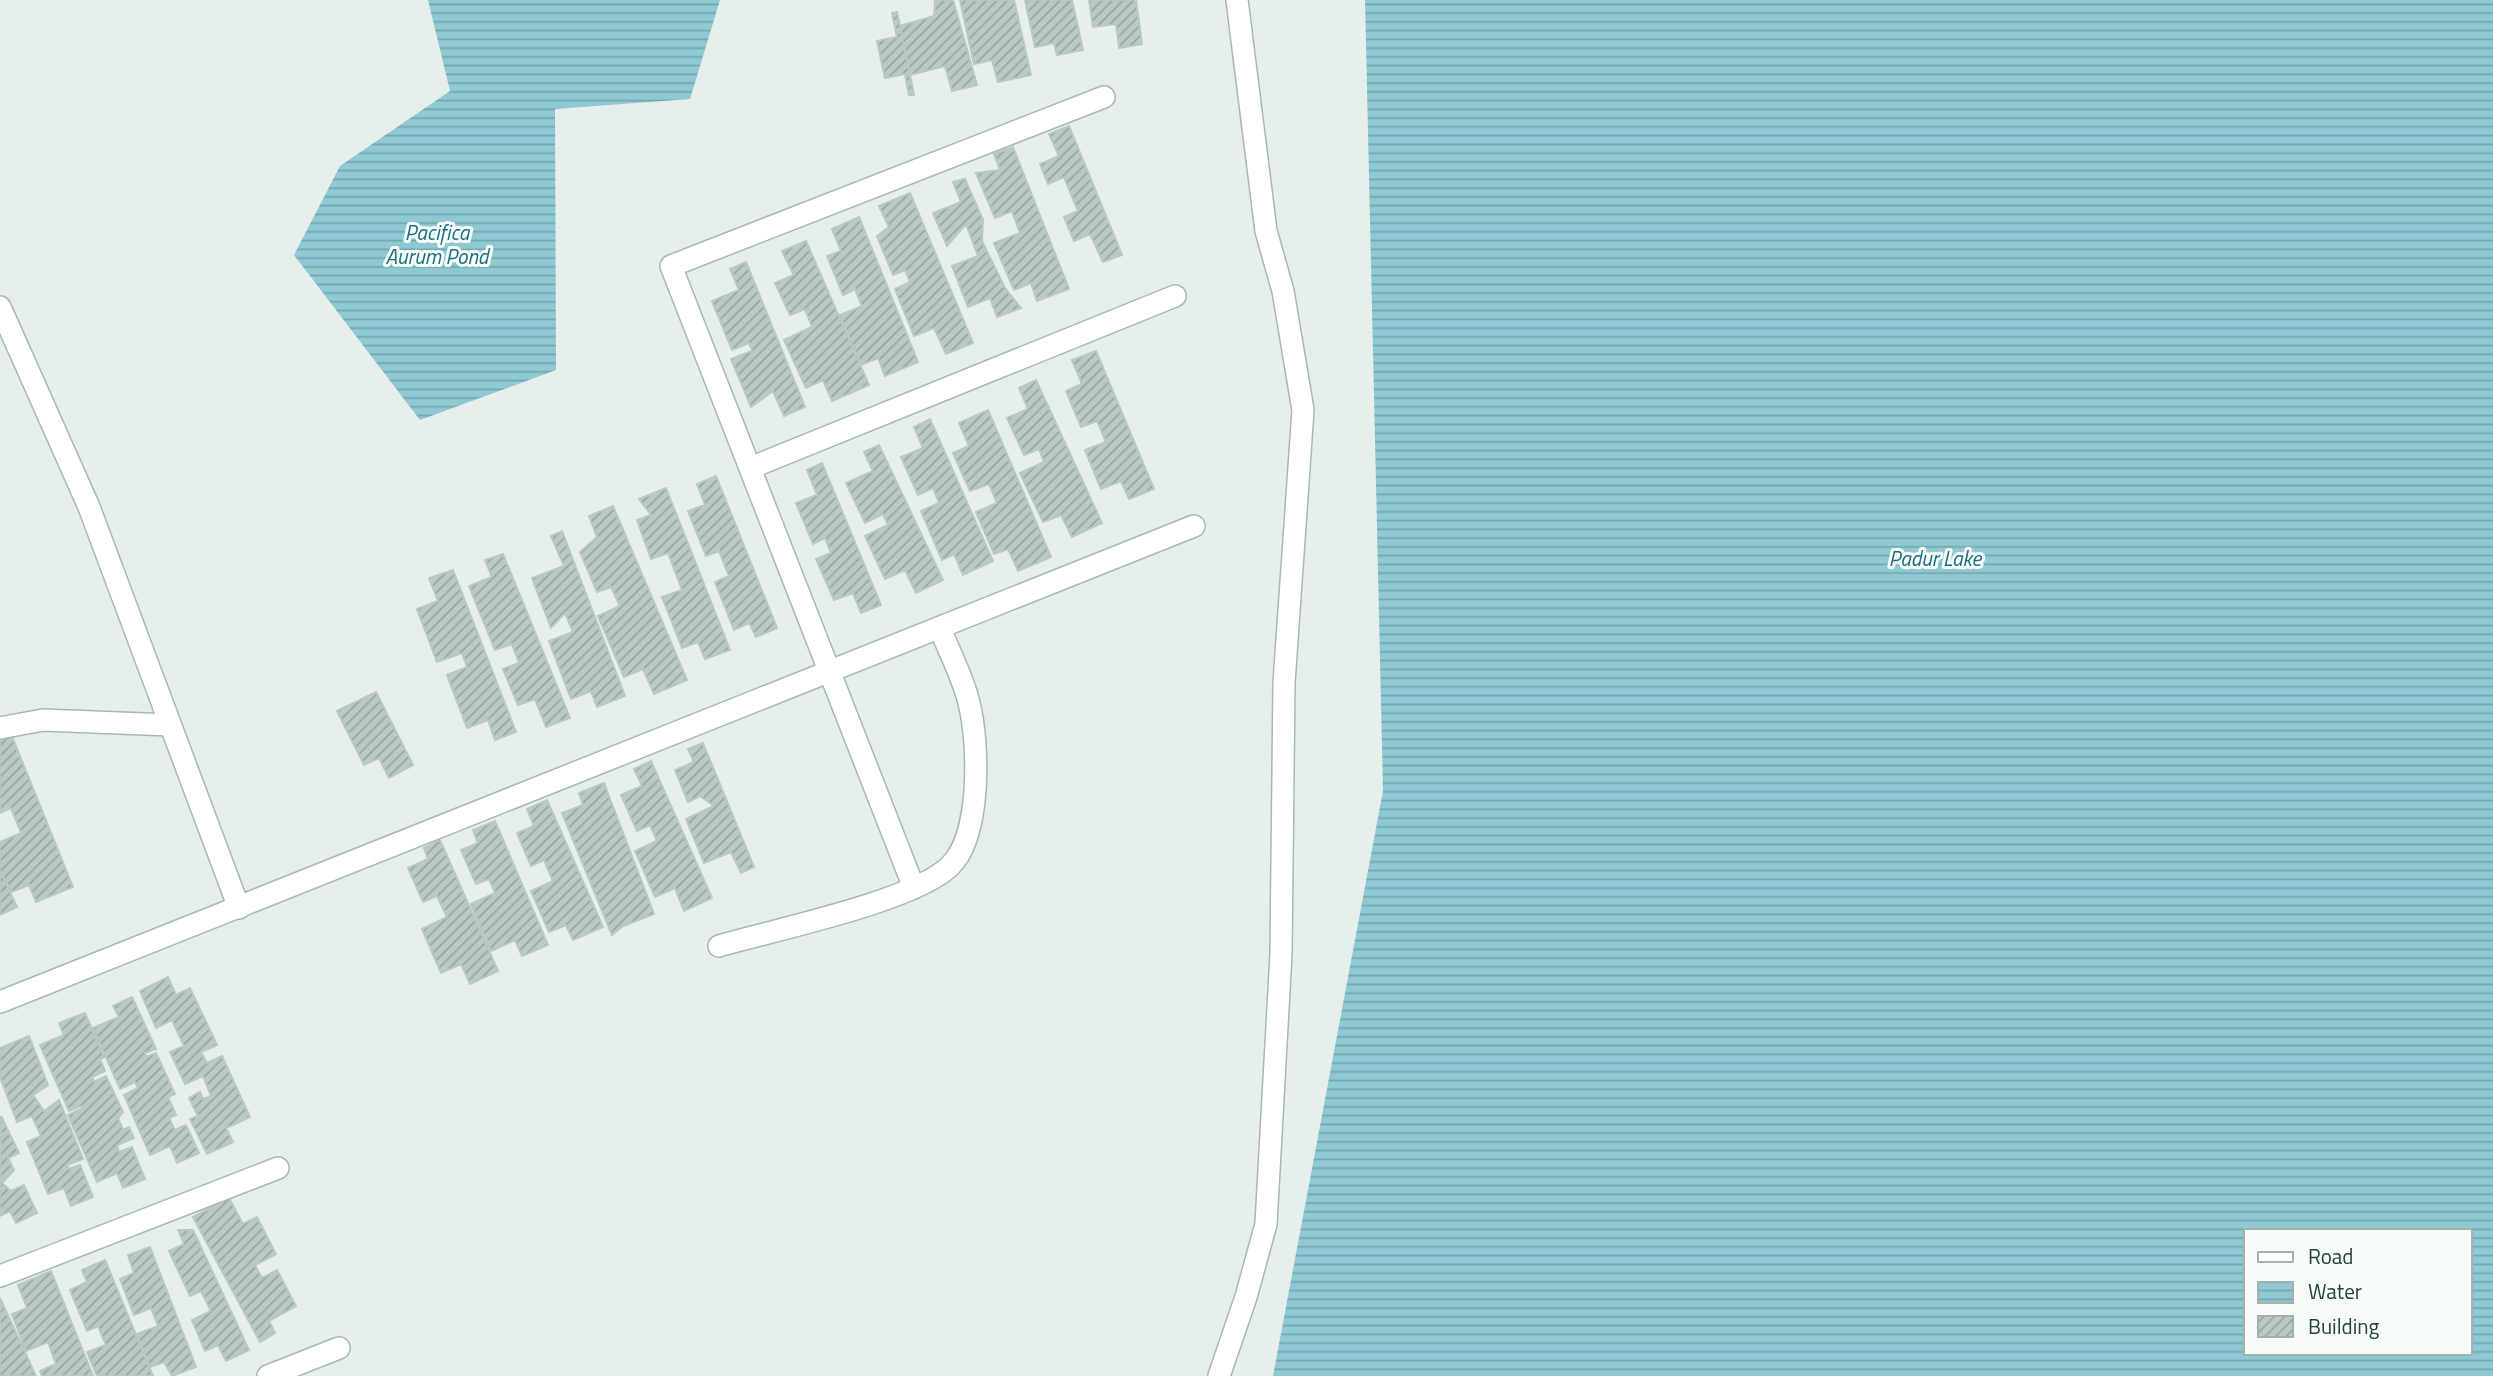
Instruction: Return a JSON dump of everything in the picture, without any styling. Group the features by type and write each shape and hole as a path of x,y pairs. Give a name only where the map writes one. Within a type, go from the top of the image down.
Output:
{"street":[{"path":"1219,1376 1246,1297 1266,1224 1281,954 1284,683 1303,410 1283,290 1266,231 1237,0"},
{"path":"914,888 671,266 1104,97"},
{"path":"750,468 1175,296"},
{"path":"0,307 89,507 239,908"},
{"path":"0,1002 1194,526"},
{"path":"719,946 914,888 948,868 960,854 970,821 976,768 975,728 968,699 940,628"},
{"path":"0,728 43,720 170,725"},
{"path":"0,1276 278,1168"},
{"path":"268,1376 338,1348"}],"water":[{"name":"Pacifica Aurum Pond","path":"428,0 720,0 690,99 555,109 556,370 420,420 294,255 340,166 450,91"},
{"name":"Padur Lake","path":"1365,0 2493,0 2493,1376 1273,1376 1383,791"}],"building":[{"path":"935,0 953,0 977,85 952,91 945,66 910,75 900,26 934,16"},
{"path":"960,0 1014,0 1031,75 998,82 992,60 974,64"},
{"path":"1025,0 1072,0 1083,50 1057,55 1054,43 1035,47"},
{"path":"1089,0 1136,0 1142,44 1119,48 1116,24 1093,27"},
{"path":"897,12 914,95 909,95 905,74 885,78 877,41 897,37 892,13"},
{"path":"1069,126 1122,255 1103,262 1090,234 1074,241 1064,217 1078,211 1064,177 1048,184 1040,164 1059,156 1049,134"},
{"path":"1013,147 1069,289 1037,301 1031,283 1014,290 994,243 1020,233 1012,211 995,218 976,173 1000,170 994,154"},
{"path":"965,179 983,220 982,241 1005,288 1021,308 997,317 990,298 968,307 952,266 978,256 966,224 947,246 933,213 961,202 953,182"},
{"path":"910,193 973,343 946,354 934,328 914,336 895,289 910,282 905,270 893,275 877,236 889,227 879,206"},
{"path":"859,217 918,362 885,376 878,358 861,365 840,315 862,306 855,289 843,295 827,256 841,251 832,229"},
{"path":"806,241 869,385 832,401 823,380 806,388 784,340 812,327 805,309 790,315 775,283 794,275 782,251"},
{"path":"746,262 805,407 784,416 773,391 751,407 731,359 752,351 749,343 732,350 712,301 739,290 730,269"},
{"path":"1096,351 1154,489 1129,499 1121,481 1101,489 1085,450 1106,442 1097,421 1081,427 1066,391 1082,384 1072,360"},
{"path":"1036,380 1102,523 1072,537 1061,515 1043,522 1020,473 1044,462 1039,449 1024,455 1007,418 1028,409 1019,388"},
{"path":"988,410 1051,557 1018,571 1008,549 994,554 976,512 997,503 989,484 970,491 953,453 969,446 959,423"},
{"path":"930,419 993,561 963,575 954,554 942,560 921,511 939,503 933,488 918,495 901,457 923,448 914,427"},
{"path":"879,445 943,580 916,593 905,570 885,579 865,536 888,525 883,514 865,523 846,483 873,471 864,452"},
{"path":"822,463 881,605 861,613 853,593 834,600 816,559 831,553 825,538 813,544 796,503 817,495 807,470"},
{"path":"716,476 777,628 756,637 749,623 734,630 715,582 729,576 719,551 706,556 688,511 705,505 697,484"},
{"path":"666,488 730,650 705,659 698,642 682,648 662,597 682,590 668,553 651,559 637,520 651,515 639,499"},
{"path":"613,506 687,680 654,694 643,669 624,677 598,616 620,606 611,587 597,592 580,552 597,537 589,516"},
{"path":"562,531 625,696 597,707 591,691 571,699 549,641 573,632 565,613 551,628 532,578 564,566 551,536"},
{"path":"503,554 570,718 546,727 535,699 518,705 503,669 519,663 512,644 495,650 469,586 492,577 485,560"},
{"path":"453,570 516,732 495,740 488,720 467,728 447,675 467,667 462,653 437,662 417,609 438,601 429,578"},
{"path":"376,692 413,765 389,778 379,758 364,765 337,711"},
{"path":"11,734 73,887 36,902 29,885 11,892 0,871 0,842 21,833 11,808 0,813 0,739"},
{"path":"703,743 754,867 741,873 731,852 704,863 686,819 714,806 700,796 688,802 675,770 694,762 688,749"},
{"path":"651,761 712,898 684,911 675,888 655,897 635,851 657,841 650,825 637,831 621,795 642,786 634,769"},
{"path":"604,783 654,914 623,926 612,935 562,813 583,805 579,793"},
{"path":"547,800 603,927 573,940 566,925 549,932 531,891 553,881 544,860 531,866 517,833 534,826 527,809"},
{"path":"495,821 548,945 522,956 515,940 491,951 471,904 495,893 489,879 476,884 461,850 478,843 473,830"},
{"path":"440,840 498,971 470,984 461,964 441,973 422,929 447,917 437,896 423,902 408,868 428,859 424,848"},
{"path":"0,871 17,907 0,915"},
{"path":"168,977 176,995 190,988 217,1045 201,1052 207,1063 222,1056 250,1117 226,1128 233,1142 207,1154 190,1119 198,1116 189,1098 200,1092 203,1099 211,1096 203,1076 185,1084 170,1052 184,1046 172,1020 156,1028 140,991"},
{"path":"132,997 156,1049 145,1053 146,1057 156,1053 175,1094 168,1097 176,1115 169,1118 175,1130 186,1125 199,1153 177,1163 170,1146 150,1155 124,1095 138,1088 135,1082 120,1089 93,1028 119,1017 113,1006"},
{"path":"85,1013 104,1057 100,1059 105,1071 92,1077 94,1082 106,1076 123,1112 118,1118 123,1130 129,1127 134,1138 117,1145 119,1152 132,1147 145,1179 123,1188 117,1173 97,1182 68,1115 83,1108 81,1106 69,1111 40,1045 64,1035 59,1023"},
{"path":"29,1036 48,1085 33,1095 44,1111 59,1100 83,1159 67,1165 69,1169 80,1165 93,1197 71,1206 64,1188 48,1194 27,1142 41,1136 32,1116 17,1122 0,1077 0,1048"},
{"path":"1,1116 19,1153 8,1158 14,1170 2,1183 11,1191 24,1185 37,1213 16,1223 10,1211 0,1216"},
{"path":"229,1198 243,1224 257,1217 276,1254 255,1265 262,1278 277,1270 296,1306 269,1321 275,1333 260,1342 193,1217"},
{"path":"178,1230 193,1230 249,1350 226,1361 218,1345 205,1351 192,1320 211,1311 201,1291 190,1296 169,1251 184,1244"},
{"path":"150,1247 196,1367 172,1376 164,1362 150,1367 137,1334 158,1326 151,1308 134,1315 120,1279 134,1273 128,1255"},
{"path":"105,1260 153,1376 97,1376 87,1352 106,1345 98,1326 87,1331 70,1290 87,1282 82,1270"},
{"path":"51,1271 93,1376 42,1376 40,1371 56,1364 48,1342 26,1351 12,1314 27,1308 18,1285"},
{"path":"0,1298 36,1376 0,1376"}]}
